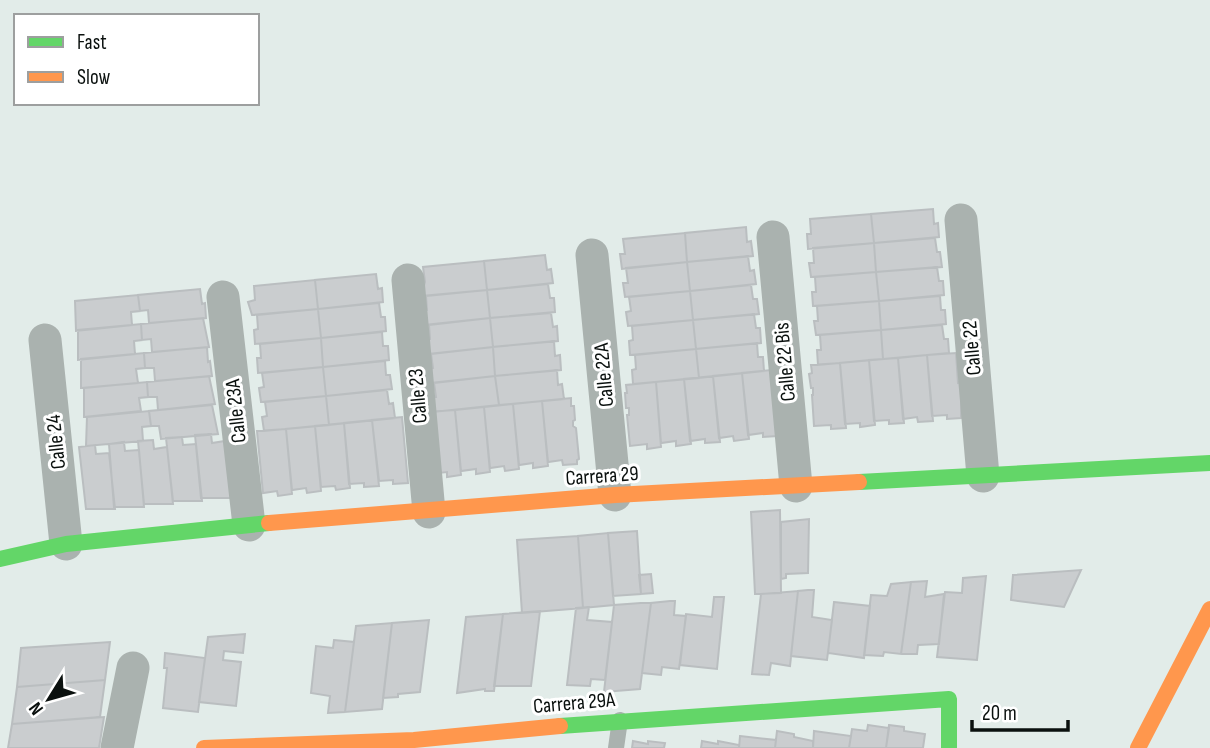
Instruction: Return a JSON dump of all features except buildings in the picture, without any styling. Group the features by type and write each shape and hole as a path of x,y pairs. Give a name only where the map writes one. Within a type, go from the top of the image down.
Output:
{"street":[{"name":"Calle 22","path":"961,219 983,476"},
{"name":"Calle 22 Bis","path":"773,237 796,486"},
{"name":"Calle 22A","path":"593,255 615,495"},
{"name":"Calle 23","path":"408,279 429,512"},
{"name":"Calle 23A","path":"223,296 249,525"},
{"name":"Calle 24","path":"45,340 66,544"},
{"name":"Carrera 29","path":"0,559 66,544 249,525 615,495 1210,463"},
{"path":"1138,748 1209,611"},
{"path":"117,748 133,668"},
{"name":"Carrera 29A","path":"204,748 414,744 620,720 948,699 949,748"}],"lane":[{"path":"616,748 620,720"}],"traffic: fast":[{"path":"859,482 1210,463"},
{"path":"0,559 66,544 269,523"},
{"path":"560,726 949,699 949,748"}],"traffic: slow":[{"path":"269,523 615,495 859,482"},
{"path":"1138,748 1210,609"},
{"path":"204,748 414,740 560,726"}]}
